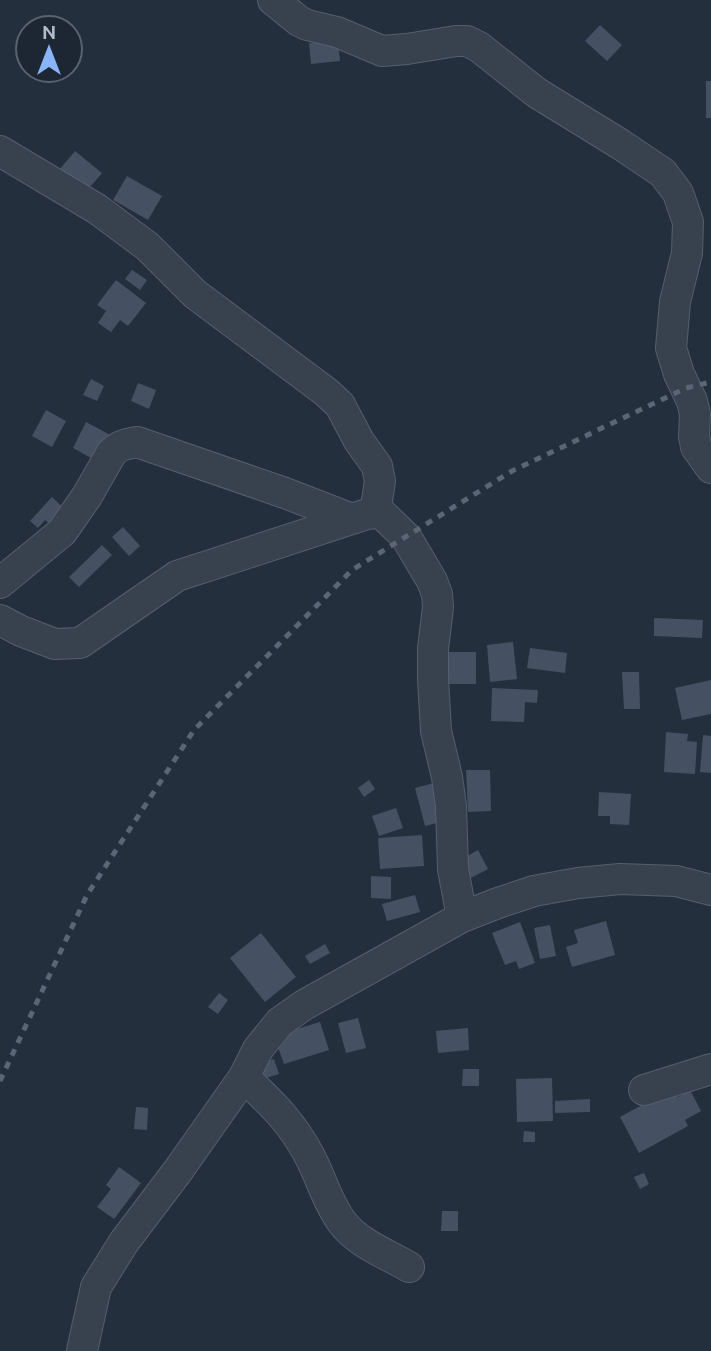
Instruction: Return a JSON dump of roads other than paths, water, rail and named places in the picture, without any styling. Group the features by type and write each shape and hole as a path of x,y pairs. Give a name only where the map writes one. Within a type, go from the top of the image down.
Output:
{"street":[{"path":"273,0 307,25 337,32 382,51 467,41 479,47 537,93 663,173 678,193 688,222 687,253 675,302 671,348 679,374 692,401 696,447 711,468"},
{"path":"0,151 97,209 127,231 195,294 340,405 380,474 364,516"},
{"path":"0,583 62,532 111,454 116,448 129,443 137,442 285,493 364,516"},
{"path":"0,620 55,643 80,643 177,576 364,516 382,514 407,537 437,594 433,649 436,731 447,776 453,869 462,917"},
{"path":"82,1351 96,1287 124,1242 244,1077 258,1049 280,1022 304,1005 462,917 534,891 620,879 676,881 711,890"},
{"path":"644,1090 711,1069"},
{"path":"244,1077 291,1124 311,1157 326,1194 343,1223 360,1240 409,1267"}],"railway":[{"path":"0,1081 87,895 194,730 352,570 512,471 686,388 711,382"}]}
